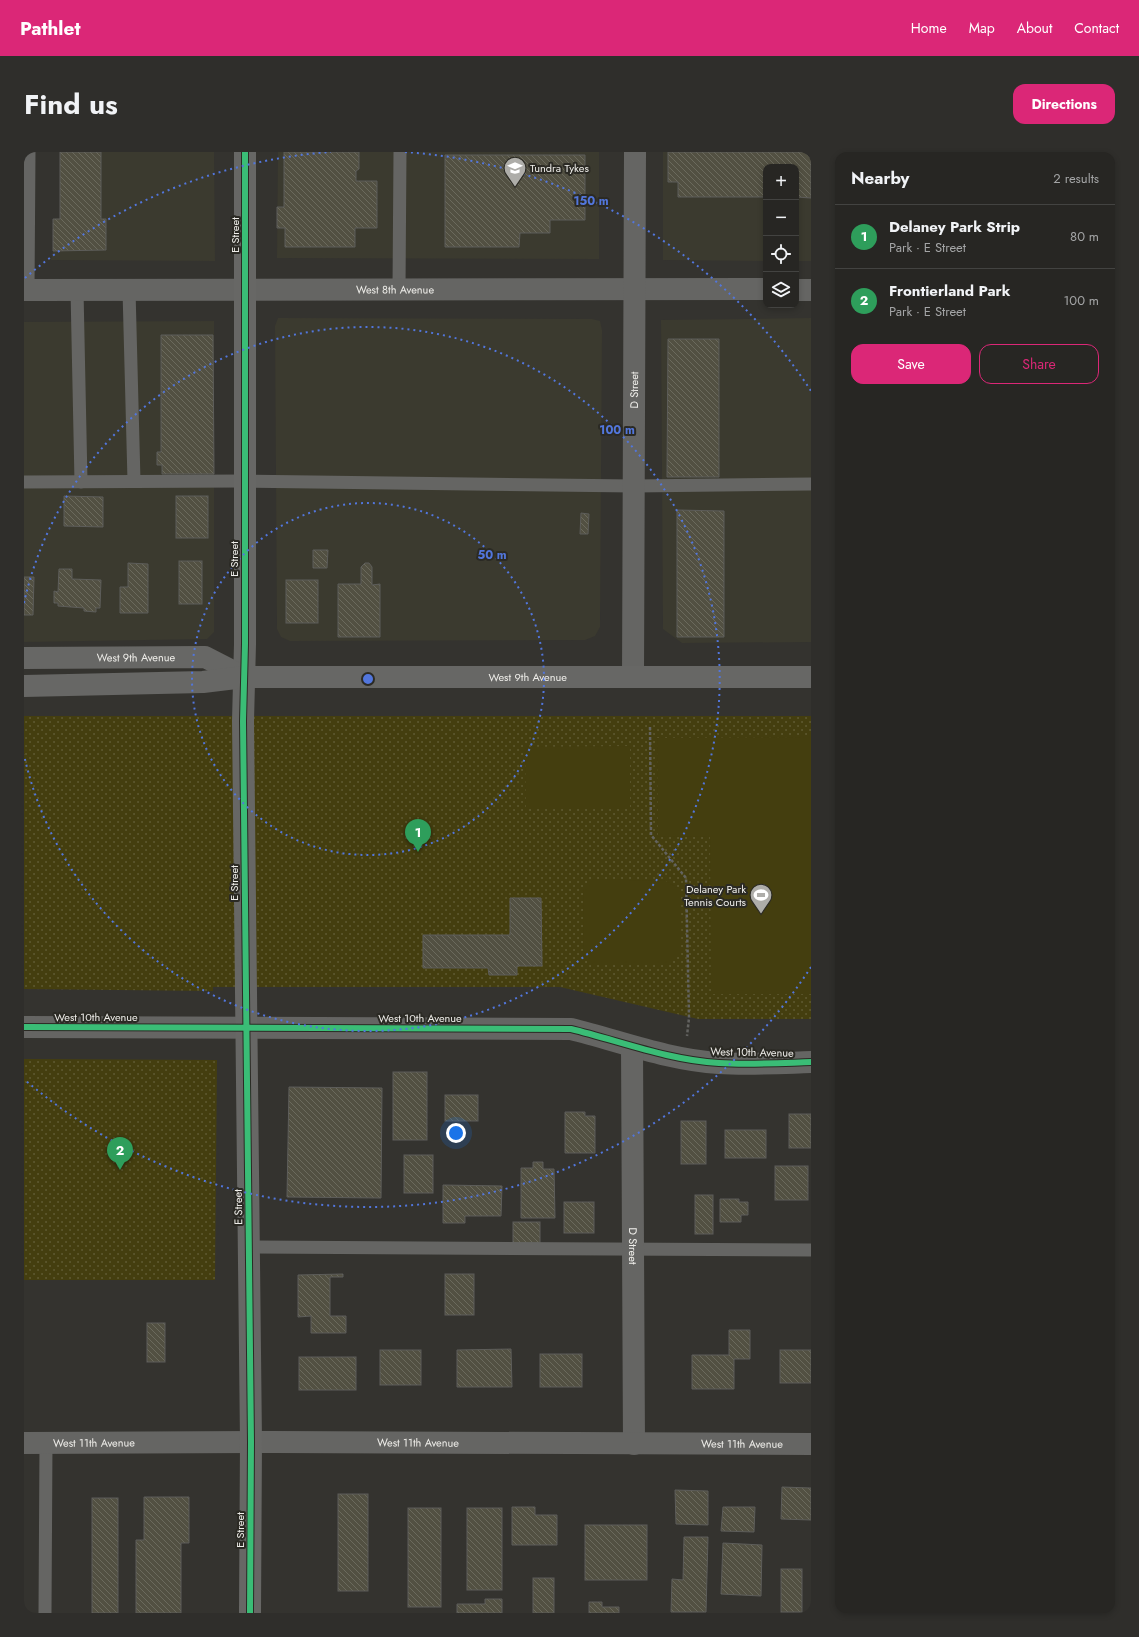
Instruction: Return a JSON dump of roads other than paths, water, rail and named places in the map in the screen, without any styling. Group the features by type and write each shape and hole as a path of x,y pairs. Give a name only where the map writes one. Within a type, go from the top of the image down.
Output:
{"street":[{"name":"E Street","path":"245,152 245,1028 251,1442 250,1613"},
{"name":"D Street","path":"633,677 634,152"},
{"name":"West 8th Avenue","path":"26,290 763,289"},
{"path":"799,290 811,290"},
{"name":"West 9th Avenue","path":"24,658 205,657 244,677"},
{"name":"West 9th Avenue","path":"24,686 203,682 244,677 811,677"},
{"name":"West 10th Avenue","path":"24,1027 571,1030 607,1038 632,1047 685,1058 719,1063 811,1062"},
{"name":"D Street","path":"632,1047 634,1444"},
{"name":"West 11th Avenue","path":"24,1443 251,1442 811,1444"}],"lane":[{"path":"26,290 29,152"},
{"path":"399,289 400,152"},
{"path":"77,290 81,482"},
{"path":"129,290 134,481"},
{"path":"24,482 244,481 634,486 811,484"},
{"path":"248,1248 811,1250"},
{"path":"45,1613 46,1443"}],"place":[{"name":"Tundra Tykes","path":"515,188"},
{"name":"Delaney Park Strip","path":"418,852"},
{"name":"Delaney Park Tennis Courts","path":"761,914"},
{"name":"Frontierland Park","path":"120,1170"}]}
